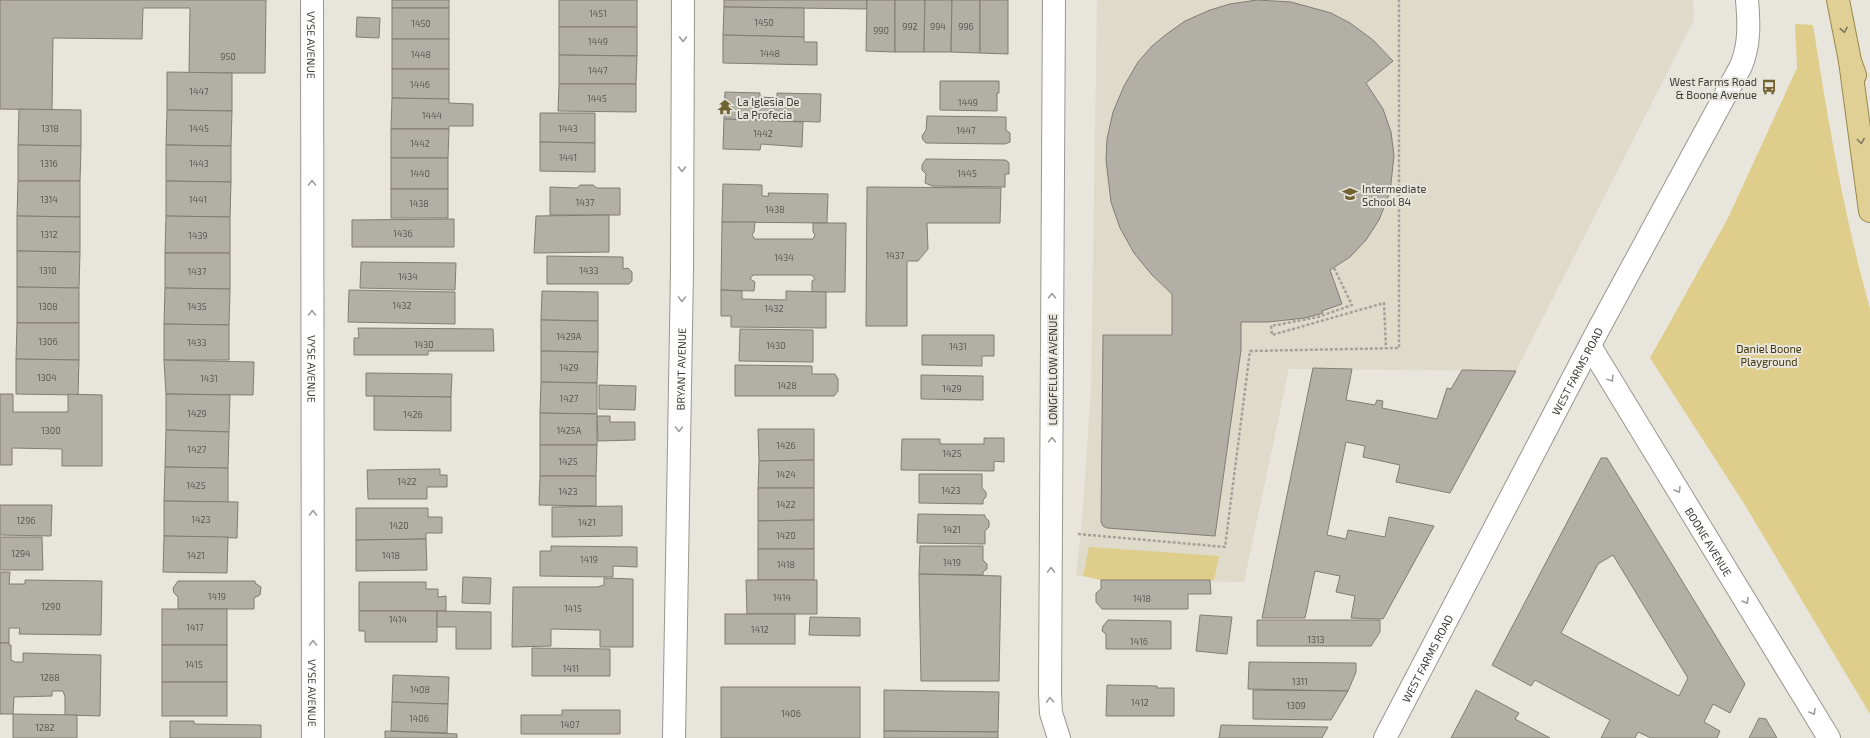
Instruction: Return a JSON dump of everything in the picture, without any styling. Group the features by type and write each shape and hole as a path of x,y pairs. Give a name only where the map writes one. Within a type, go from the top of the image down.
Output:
{"main road":[{"path":"1838,0 1850,61 1870,211"},
{"path":"1850,61 1870,120"}],"street":[{"name":"VYSE AVENUE","path":"312,0 313,738"},
{"name":"BRYANT AVENUE","path":"674,738 682,270 683,0"},
{"name":"LONGFELLOW AVENUE","path":"1054,0 1050,693 1051,713 1059,738"},
{"name":"WEST FARMS ROAD","path":"1385,738 1590,346 1741,66 1747,52 1749,24 1747,0"},
{"name":"BOONE AVENUE","path":"1590,346 1829,738"}],"path":[{"path":"1076,534 1225,547 1250,351 1399,348 1399,0"},
{"path":"1334,268 1352,305 1318,317 1271,326 1272,335 1384,303 1386,349"}],"shaded area":[{"name":"Intermediate School 84","path":"1097,0 1693,0 1694,20 1516,371 1289,369 1244,582 1101,580 1076,575 1082,522 1091,389"}],"green space":[{"name":"Daniel Boone Playground","path":"1795,24 1813,25 1844,204 1870,309 1870,714 1743,502 1650,358 1728,218 1797,68"},
{"path":"1089,547 1219,556 1214,580 1101,580 1083,576"}],"building":[{"path":"0,0 266,0 265,73 189,73 190,8 143,8 142,39 53,38 52,110 0,109"},
{"path":"392,0 449,0 449,8 392,8"},
{"path":"559,0 637,0 637,27 559,27"},
{"path":"724,0 867,0 867,9 724,7"},
{"path":"867,0 895,0 895,52 866,51"},
{"path":"895,0 925,0 924,52 895,52"},
{"path":"925,0 952,0 951,52 924,52"},
{"path":"952,0 980,0 980,53 951,52"},
{"path":"980,0 1008,0 1008,54 980,53"},
{"path":"1257,0 1291,2 1331,13 1350,23 1373,40 1393,61 1366,83 1383,109 1391,132 1394,156 1390,192 1379,220 1366,240 1350,257 1330,270 1342,304 1322,311 1323,313 1305,318 1268,322 1241,322 1241,350 1215,536 1107,528 1103,526 1101,522 1103,335 1172,335 1172,294 1152,275 1134,253 1120,228 1111,202 1106,160 1107,139 1113,112 1124,86 1138,62 1152,46 1168,33 1185,21 1210,10 1230,4"},
{"path":"724,7 804,8 804,37 723,35"},
{"path":"392,8 449,8 449,39 392,39"},
{"path":"357,17 380,18 379,38 356,37"},
{"path":"559,27 637,27 637,56 559,55"},
{"path":"723,35 804,37 804,42 817,42 817,65 723,63"},
{"path":"392,39 449,39 449,69 392,69"},
{"path":"559,55 637,56 636,84 559,84"},
{"path":"392,69 449,69 449,99 392,98"},
{"path":"167,72 232,73 232,111 167,110"},
{"path":"940,81 999,81 997,111 940,110"},
{"path":"559,84 636,84 636,112 558,111"},
{"path":"725,92 760,93 760,97 777,98 777,93 821,94 820,122 724,119"},
{"path":"392,98 449,99 449,103 473,104 473,126 449,126 449,129 391,129"},
{"path":"19,109 81,110 81,146 18,145"},
{"path":"167,110 232,111 231,146 166,145"},
{"path":"540,113 595,113 595,143 540,142"},
{"path":"927,116 1006,117 1006,130 1010,133 1010,142 1005,144 926,143 922,136 926,130"},
{"path":"724,119 803,122 802,147 761,144 760,150 723,149"},
{"path":"391,129 449,129 448,158 391,158"},
{"path":"540,142 595,143 595,172 540,171"},
{"path":"18,145 81,146 80,181 18,181"},
{"path":"166,145 231,146 231,182 166,181"},
{"path":"391,158 448,158 448,189 391,189"},
{"path":"926,159 1006,160 1009,163 1009,174 1005,174 1005,187 932,186 925,183 926,174 922,170 922,165"},
{"path":"18,181 80,181 80,217 17,216"},
{"path":"166,181 231,182 230,217 166,216"},
{"path":"723,184 762,185 762,196 769,196 768,193 828,194 827,223 722,222"},
{"path":"580,185 593,185 597,188 620,188 620,215 550,215 550,187 577,188"},
{"path":"867,187 1001,188 1000,223 927,223 928,249 918,261 907,261 907,326 866,326"},
{"path":"391,189 448,189 448,218 391,218"},
{"path":"609,215 609,252 534,253 536,216"},
{"path":"17,216 80,217 80,252 17,251"},
{"path":"166,216 230,217 230,253 165,253"},
{"path":"454,219 454,247 352,247 352,220"},
{"path":"722,222 755,222 754,232 752,235 755,239 813,239 815,235 813,232 813,223 846,223 845,292 812,292 812,281 815,279 812,275 753,275 750,279 755,282 754,291 721,290"},
{"path":"17,251 80,252 79,288 17,287"},
{"path":"165,253 230,253 230,289 165,288"},
{"path":"547,256 623,257 623,269 628,268 632,272 632,281 629,284 547,284"},
{"path":"361,262 456,263 455,290 360,288"},
{"path":"17,287 79,288 79,323 17,323"},
{"path":"165,288 230,289 229,325 164,324"},
{"path":"349,290 455,292 455,324 348,322"},
{"path":"721,290 742,291 742,299 786,300 786,291 826,292 826,328 731,327 731,316 721,316"},
{"path":"542,291 598,292 598,321 541,320"},
{"path":"541,320 598,321 598,352 541,351"},
{"path":"17,323 79,323 79,360 16,359"},
{"path":"164,324 229,325 229,360 164,360"},
{"path":"358,328 493,329 494,351 428,351 428,355 354,355 354,338 359,338"},
{"path":"740,329 813,330 813,362 739,361"},
{"path":"922,335 994,335 994,356 982,356 982,366 922,365"},
{"path":"541,351 598,352 597,383 541,382"},
{"path":"16,359 79,360 78,395 16,394"},
{"path":"164,360 254,362 253,395 166,394"},
{"path":"735,365 812,366 812,374 835,374 838,379 838,391 834,396 735,396"},
{"path":"1313,368 1352,369 1346,400 1375,405 1377,400 1383,401 1382,408 1437,419 1447,388 1451,389 1462,370 1516,371 1450,493 1396,482 1400,465 1363,457 1365,446 1346,442 1327,535 1346,539 1348,530 1385,537 1389,517 1434,526 1383,619 1351,618 1355,596 1336,592 1340,576 1315,571 1305,618 1262,618"},
{"path":"366,373 452,374 451,397 366,396"},
{"path":"921,375 983,376 983,400 921,399"},
{"path":"541,382 597,383 597,414 540,413"},
{"path":"599,385 636,386 635,410 599,409"},
{"path":"0,394 13,394 13,412 68,412 68,394 102,395 102,466 62,466 62,449 12,448 12,465 0,465"},
{"path":"166,394 230,395 229,432 166,430"},
{"path":"374,396 451,397 451,431 374,430"},
{"path":"540,413 597,414 597,445 540,445"},
{"path":"597,416 610,416 610,422 635,422 635,440 598,441"},
{"path":"758,429 814,429 814,460 759,461"},
{"path":"166,430 229,432 228,468 165,467"},
{"path":"984,438 1004,438 1004,462 994,461 994,471 901,470 902,439 940,439 940,444 984,444"},
{"path":"540,445 597,445 596,476 540,476"},
{"path":"1601,458 1607,458 1745,684 1730,713 1713,704 1704,722 1720,731 1717,738 1651,738 1638,732 1635,738 1601,738 1610,720 1535,680 1531,686 1492,665","holes":["1613,555 1688,678 1679,696 1561,633 1598,564"]},
{"path":"814,460 814,488 758,488 759,461"},
{"path":"165,467 228,468 228,502 164,501"},
{"path":"440,469 440,475 447,475 447,487 427,487 427,499 368,499 367,470"},
{"path":"919,474 982,474 982,488 986,492 986,497 983,500 983,504 919,503"},
{"path":"540,476 596,476 596,506 539,505"},
{"path":"758,488 814,488 814,520 758,521"},
{"path":"164,501 238,502 237,538 164,536"},
{"path":"0,505 52,505 51,536 0,535"},
{"path":"622,506 622,536 552,537 552,507"},
{"path":"356,508 428,508 428,517 442,517 442,533 426,533 426,539 356,540"},
{"path":"918,514 985,515 989,521 989,527 985,531 985,544 917,543"},
{"path":"814,520 814,549 758,549 758,521"},
{"path":"164,536 228,537 227,573 163,572"},
{"path":"0,537 42,537 43,570 0,570"},
{"path":"426,539 427,570 356,571 356,540"},
{"path":"551,546 637,547 637,567 613,566 613,577 540,576 540,551 551,551"},
{"path":"920,546 983,546 983,560 987,564 987,569 983,572 983,575 919,574"},
{"path":"758,549 814,549 814,580 758,580"},
{"path":"0,572 10,572 9,584 25,584 25,580 102,581 101,635 19,634 20,628 9,628 9,643 0,643"},
{"path":"919,574 1001,576 999,681 921,681"},
{"path":"463,577 491,578 490,604 462,603"},
{"path":"604,578 633,579 633,647 600,647 600,630 551,629 551,646 512,647 513,587 597,587 604,585"},
{"path":"746,580 817,580 817,614 747,614"},
{"path":"1101,580 1210,580 1211,594 1188,594 1188,609 1102,609 1096,602 1096,593 1101,589"},
{"path":"178,581 255,581 255,583 261,587 260,595 254,598 254,609 178,609 178,597 174,593 173,588"},
{"path":"359,582 426,582 426,589 438,589 438,597 446,596 446,611 359,611"},
{"path":"162,609 227,609 227,645 162,645"},
{"path":"359,611 437,611 437,642 365,642 365,631 359,631"},
{"path":"437,611 491,612 491,649 456,649 456,627 437,627"},
{"path":"725,614 795,614 795,644 725,644"},
{"path":"1200,615 1232,617 1227,654 1196,651"},
{"path":"810,617 860,618 860,636 809,635"},
{"path":"1108,620 1171,621 1171,649 1106,649 1106,634 1102,631 1103,626"},
{"path":"1257,620 1380,620 1380,632 1371,646 1257,646"},
{"path":"0,643 9,643 9,645 11,645 11,660 15,662 23,662 23,653 101,655 100,716 65,715 65,697 63,691 52,691 52,696 14,697 13,714 0,714"},
{"path":"162,645 227,645 227,682 162,682"},
{"path":"532,648 610,649 610,676 532,676"},
{"path":"1249,662 1356,663 1356,672 1348,691 1248,689"},
{"path":"393,675 449,677 448,704 392,702"},
{"path":"162,682 227,682 227,716 162,716"},
{"path":"1107,685 1157,686 1157,688 1174,688 1174,716 1106,716"},
{"path":"721,687 860,687 860,738 721,738"},
{"path":"884,690 999,692 998,732 884,731"},
{"path":"1253,690 1348,691 1331,720 1253,719"},
{"path":"1476,690 1519,713 1515,719 1550,738 1451,738"},
{"path":"392,702 448,704 447,733 391,731"},
{"path":"562,710 620,710 620,734 521,734 521,715 562,715"},
{"path":"13,714 77,715 77,738 13,738"},
{"path":"1759,718 1766,719 1777,738 1749,738"},
{"path":"170,721 194,721 194,724 261,725 261,738 170,738"},
{"path":"1221,725 1328,727 1322,738 1219,738"},
{"path":"385,731 457,734 457,738 385,738"},
{"path":"884,731 998,732 998,738 884,738"}],"place":[{"name":"West Farms Road & Boone Avenue","path":"1769,87"},
{"name":"La Iglesia De La Profecia","path":"725,107"},
{"name":"Intermediate School 84","path":"1350,194"}]}
